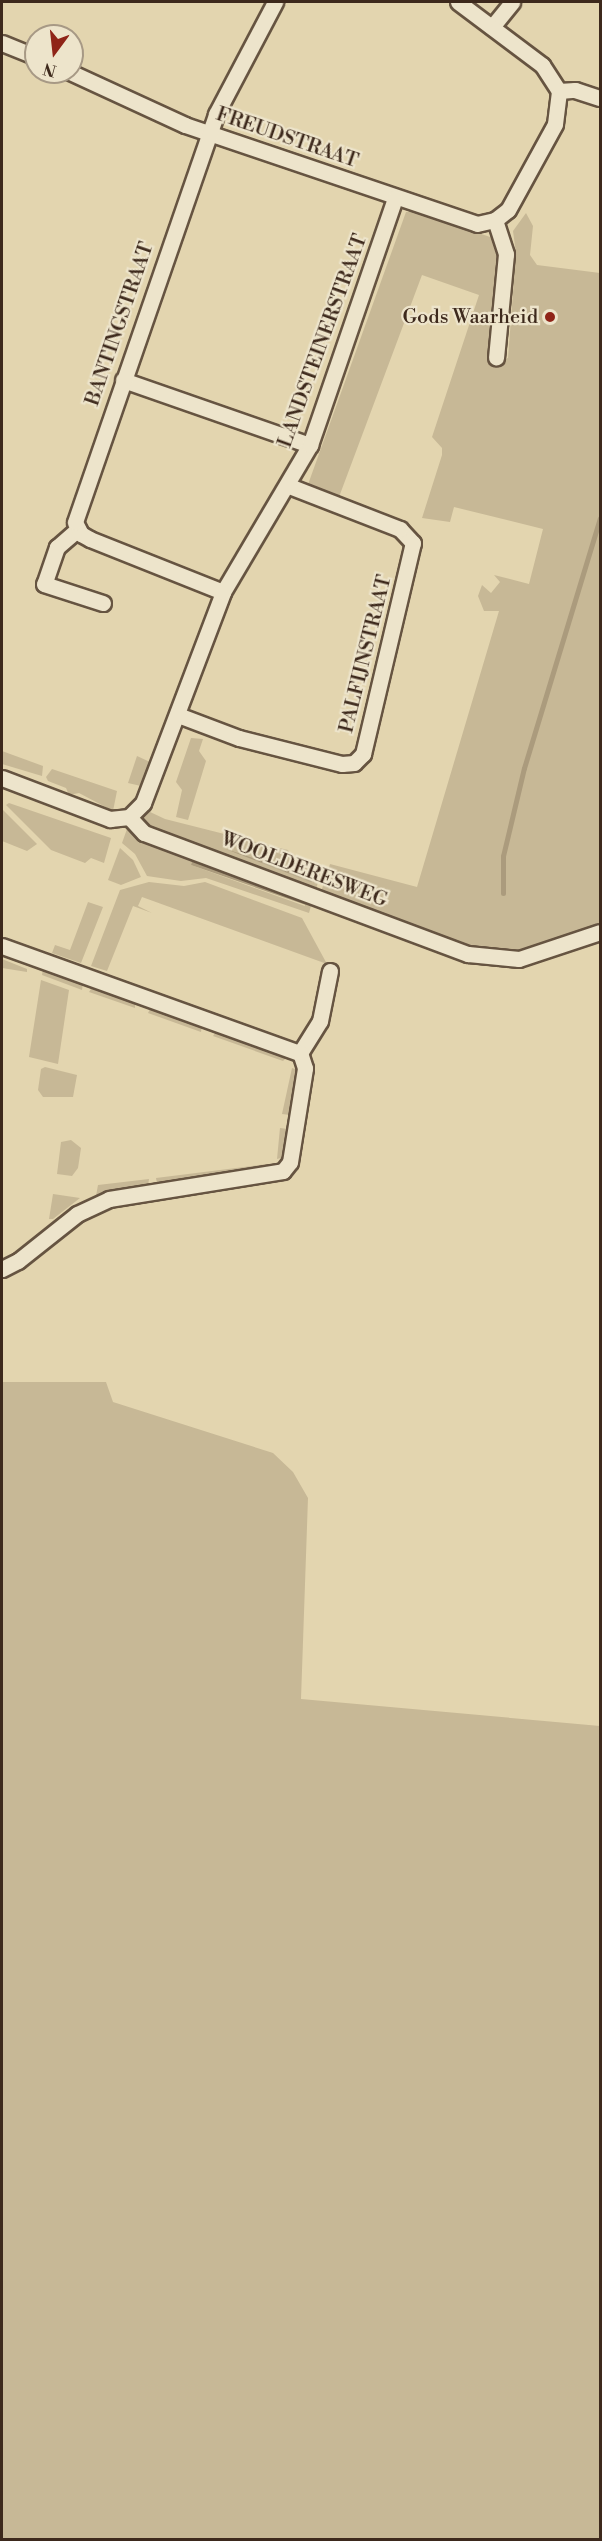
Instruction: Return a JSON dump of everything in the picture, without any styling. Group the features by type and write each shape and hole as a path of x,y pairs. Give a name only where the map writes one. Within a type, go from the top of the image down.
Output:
{"street":[{"name":"BANTINGSTRAAT","path":"78,529 76,514 209,133 275,2"},
{"path":"458,2 542,65 560,91 555,124 508,210 495,220 506,254 495,358"},
{"path":"492,27 512,2"},
{"path":"2,43 24,52"},
{"name":"FREUDSTRAAT","path":"84,78 209,133 467,223 495,220"},
{"path":"560,91 575,90 600,98"},
{"name":"LANDSTEINERSTRAAT","path":"129,817 143,803 223,592 289,486 310,445 395,198"},
{"path":"123,380 310,445"},
{"name":"PALFIJNSTRAAT","path":"178,715 238,738 342,764 354,763 363,754 413,543 400,529 289,486"},
{"path":"103,603 44,584 57,547 78,529 90,539 223,592"},
{"path":"2,778 110,819 129,817"},
{"name":"WOOLDERESWEG","path":"129,817 144,833 468,954 519,958 600,932"},
{"path":"2,946 300,1053"},
{"path":"300,1053 320,1021 330,971"},
{"path":"2,1269 18,1261 77,1214 109,1199 283,1171 290,1162 305,1068 300,1053"}],"shaded area":[{"path":"406,212 417,212 493,238 499,247 491,363 508,358 516,253 513,231 526,213 533,226 530,255 537,265 600,273 600,929 531,953 478,952 321,892 330,864 417,887 499,611 484,611 478,596 482,585 491,593 500,582 494,575 529,584 543,529 454,507 450,522 422,518 442,455 442,448 432,437 479,295 422,275 336,505 306,490"},
{"path":"191,738 203,739 199,751 206,761 188,820 176,817 182,790 176,782"},
{"path":"2,751 43,766 42,776 2,764"},
{"path":"137,756 150,762 141,786 128,783"},
{"path":"52,769 117,791 113,811 79,793 69,795 66,788 48,781 46,777"},
{"path":"9,803 111,838 104,863 91,858 85,863 51,850 6,805"},
{"path":"2,809 37,844 27,851 2,841"},
{"path":"148,811 165,819 288,850 293,859 322,866 316,890 147,828 139,820"},
{"path":"127,829 312,902 309,913 206,878 181,881 147,876 135,854 122,843","holes":["192,861 305,903 305,906 191,865"]},
{"path":"120,848 133,860 141,877 121,885 108,880"},
{"path":"223,848 313,878 314,881 311,882"},
{"path":"192,861 305,903 306,905 191,865"},
{"path":"149,882 184,886 205,882 302,918 327,964 142,897 138,906 152,913 133,906 107,971 91,966 120,890"},
{"path":"88,902 103,907 81,963 52,953 55,945 70,950"},
{"path":"2,959 27,969 27,972 2,968"},
{"path":"43,969 83,983 82,990 42,975"},
{"path":"41,980 69,990 58,1064 29,1057"},
{"path":"93,986 135,1001 135,1008 89,992"},
{"path":"151,1007 202,1025 201,1032 148,1013"},
{"path":"217,1030 288,1055 283,1061 213,1036"},
{"path":"45,1067 77,1075 73,1097 43,1097 38,1090 41,1069"},
{"path":"292,1068 298,1070 290,1115 282,1114"},
{"path":"280,1128 288,1129 285,1157 277,1159"},
{"path":"71,1140 81,1148 78,1168 72,1176 57,1174 61,1142"},
{"path":"267,1164 270,1166 157,1183 156,1178"},
{"path":"149,1179 148,1186 96,1196 98,1185"},
{"path":"53,1194 80,1198 53,1219 49,1219"},
{"path":"2,1382 106,1382 113,1402 273,1453 293,1472 308,1498 301,1699 600,1726 600,2539 2,2539"}],"waterway":[{"path":"503,893 503,856 524,768 600,518"}],"place":[{"name":"Gods Waarheid","path":"550,317"}]}
